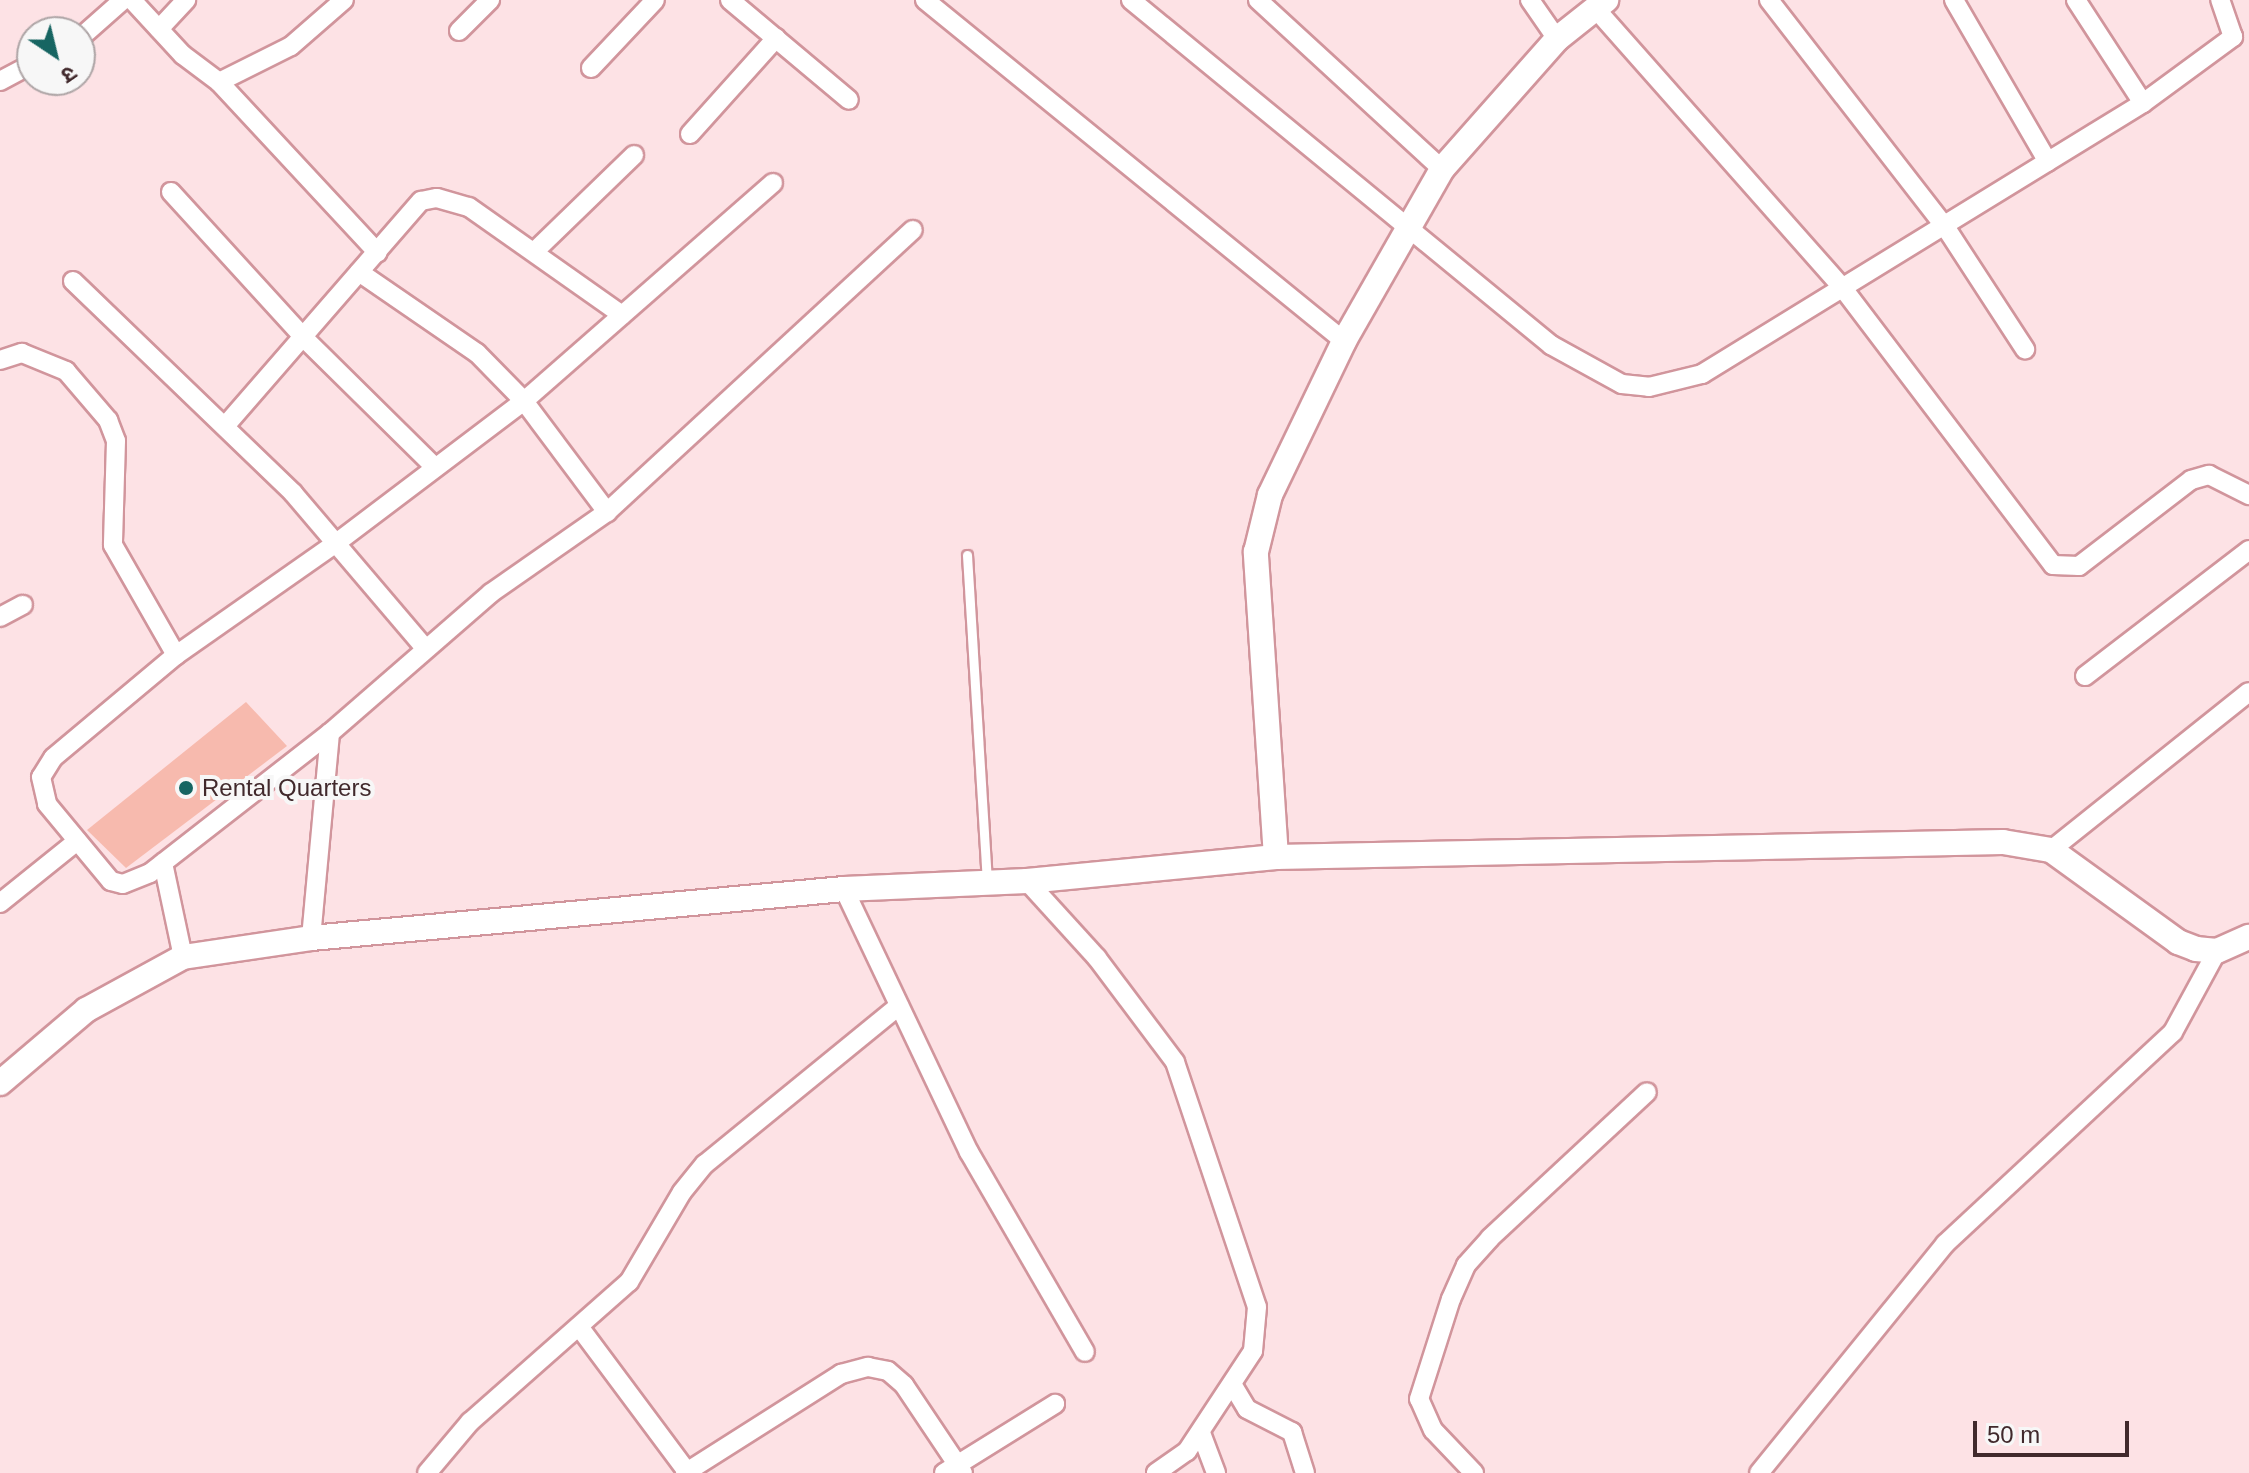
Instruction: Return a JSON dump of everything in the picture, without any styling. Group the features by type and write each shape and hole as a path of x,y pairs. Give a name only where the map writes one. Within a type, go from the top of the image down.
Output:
{"street":[{"path":"96,24 123,0"},
{"path":"132,0 159,29 219,82 378,253"},
{"path":"159,29 186,0"},
{"path":"219,82 291,46 344,0"},
{"path":"459,31 490,0"},
{"path":"591,68 655,0"},
{"path":"730,0 849,100"},
{"path":"925,0 1341,348"},
{"path":"944,15 958,0"},
{"path":"1131,0 1405,230 1551,345 1622,384 1675,384 1702,374 1845,291 2143,103 2233,37 2220,0"},
{"path":"1258,0 1442,169"},
{"path":"1530,0 1557,39"},
{"path":"1769,0 1946,228 2025,349"},
{"path":"1954,0 2048,162"},
{"path":"2076,0 2143,103"},
{"path":"1276,857 1256,552 1270,495 1341,348 1442,169 1491,109 1557,39 1600,4 1845,291 2042,554 2064,568 2094,555 2191,480 2209,475 2249,495"},
{"path":"690,134 776,38"},
{"path":"535,251 634,155"},
{"path":"773,183 524,401 336,543 176,655 45,769 42,786 47,804 111,881 123,884 163,863 330,733 491,593 607,512 913,230"},
{"path":"171,192 305,339 434,466"},
{"path":"226,425 305,339 421,201 437,198 469,207 622,315"},
{"path":"359,272 477,353 524,401 607,512"},
{"path":"73,281 226,425 336,543 425,648"},
{"path":"0,360 22,353 66,371 108,420 116,441 113,545 176,655"},
{"path":"2085,676 2249,550"},
{"path":"0,617 23,605"},
{"path":"2051,850 2249,692"},
{"path":"311,938 330,733"},
{"path":"0,903 77,841"},
{"path":"0,1083 86,1010 183,957 311,938 844,889 1027,881 1276,857 2003,842 2051,850 2178,942 2217,951 2249,937"},
{"path":"163,863 183,957"},
{"path":"1027,881 1097,958 1175,1062 1257,1307 1253,1351 1201,1433 1176,1461 1156,1473"},
{"path":"844,889 969,1152 1085,1352"},
{"path":"1759,1473 1945,1244 2173,1032 2217,951"},
{"path":"427,1473 470,1422 580,1328 638,1271 682,1192 705,1164 899,1006"},
{"path":"1474,1473 1433,1430 1419,1399 1451,1299 1466,1265 1490,1238 1647,1092"},
{"path":"580,1328 686,1473 841,1374 868,1367 888,1371 904,1385 955,1470 1055,1404"},
{"path":"1232,1384 1247,1409 1292,1432 1305,1473"},
{"path":"1201,1433 1216,1473"}],"lane":[{"path":"967,555 987,881"}],"building":[{"name":"Rental Quarters","path":"246,702 287,746 126,868 87,830"}],"place":[{"name":"Rental Quarters","path":"186,788"}]}
